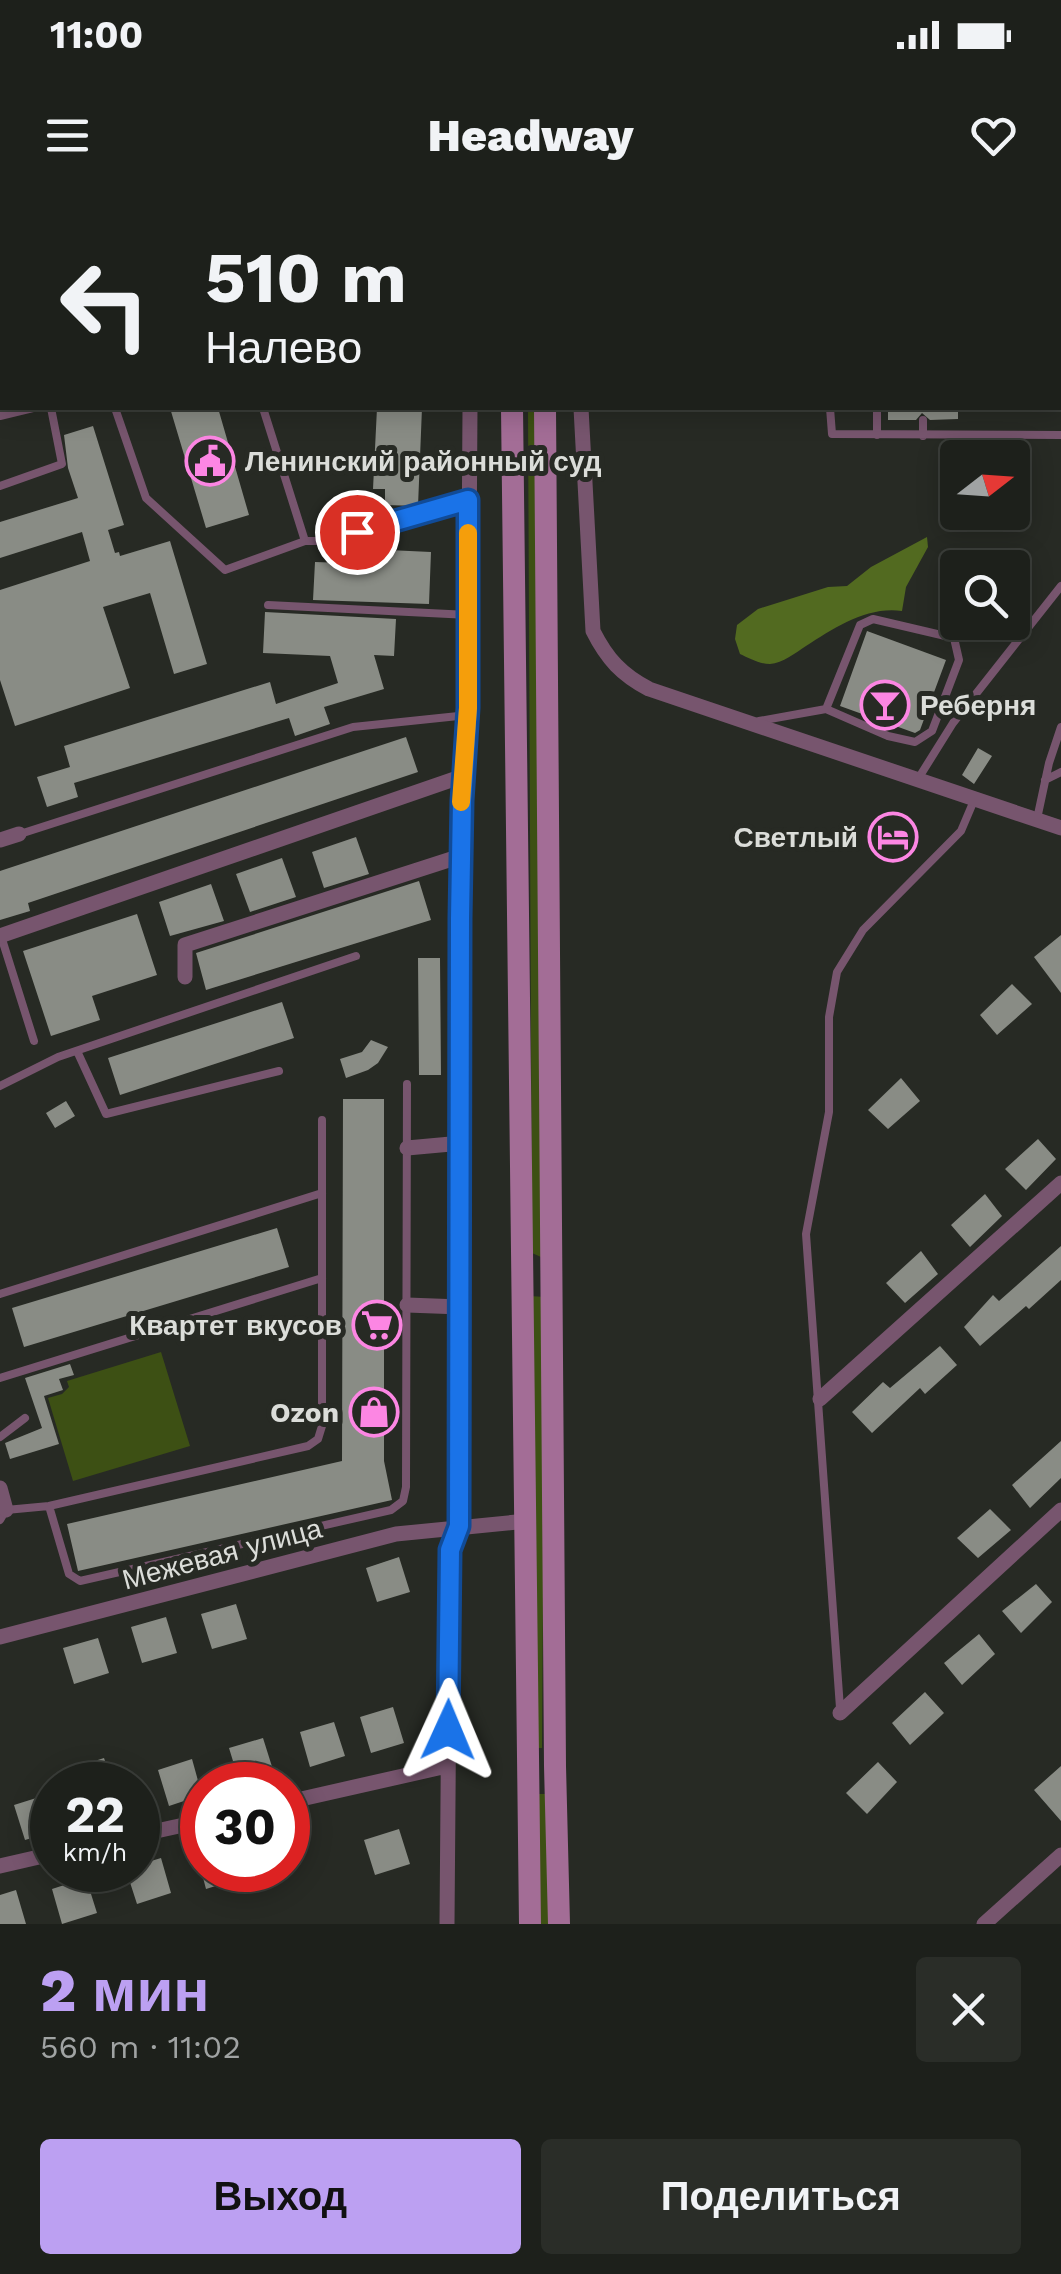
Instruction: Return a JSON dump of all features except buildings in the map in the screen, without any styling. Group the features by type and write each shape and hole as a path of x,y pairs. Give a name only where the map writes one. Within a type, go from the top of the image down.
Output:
{"main road":[{"path":"512,410 530,1924"},
{"path":"545,410 554,1747 559,1924"}],"street":[{"path":"447,1924 450,1550 459,1526 461,856 468,715 470,410"},
{"path":"581,410 593,631 606,656 627,678 649,689 1061,828"},
{"path":"0,936 464,776"},
{"path":"0,840 19,834"},
{"path":"185,977 184,945 461,856"},
{"path":"406,1148 462,1143"},
{"path":"820,1399 1061,1183"},
{"path":"406,1305 461,1307"},
{"path":"0,1488 3,1515"},
{"path":"840,1713 1061,1510"},
{"name":"Межевая улица","path":"0,1637 396,1534 526,1521"},
{"path":"310,1797 447,1766"},
{"path":"984,1924 1061,1856"},
{"path":"0,1866 30,1859"}],"lane":[{"path":"0,416 25,410"},
{"path":"0,486 62,464 51,410"},
{"path":"116,410 146,498 226,570 306,541 325,541 468,500"},
{"path":"264,410 306,541"},
{"path":"830,410 832,434 1061,435"},
{"path":"878,410 878,436"},
{"path":"922,420 923,436"},
{"path":"918,779 952,723 1061,586"},
{"path":"268,605 469,615"},
{"path":"749,722 826,710 888,736 915,742 932,731 960,660 954,638 872,619 860,625 826,710"},
{"path":"19,834 353,727 468,715"},
{"path":"1036,819 1061,727"},
{"path":"1045,780 1061,772"},
{"path":"840,1713 806,1234 828,1112 829,1017 837,972 863,930 961,831 976,798"},
{"path":"0,936 34,1041"},
{"path":"0,1086 77,1051 356,956"},
{"path":"77,1051 106,1114 279,1071"},
{"path":"48,1506 70,1574 77,1581 391,1510 403,1500 407,1084"},
{"path":"3,1515 314,1443 322,1426 322,1120"},
{"path":"0,1294 322,1193"},
{"path":"0,1378 322,1278"},
{"path":"0,1437 25,1418"}],"shaded area":[{"path":"528,410 535,410 541,1257 532,1253"},
{"path":"927,537 928,547 906,587 902,611 876,612 851,620 775,663 762,663 740,654 735,639 737,625 758,609 828,587 847,586 871,567"},
{"path":"530,1296 545,1297 542,1748 534,1748"},
{"path":"161,1352 190,1446 73,1481 48,1398 62,1394 69,1387 67,1381"},
{"path":"538,1794 551,1794 552,1924 540,1924"}],"slow traffic":[{"path":"461,802 468,708 468,533"}],"place":[{"name":"Ленинский районный суд","path":"210,461"},
{"name":"Реберня","path":"885,705"},
{"name":"Светлый","path":"893,837"},
{"name":"Квартет вкусов","path":"377,1325"},
{"name":"Ozon","path":"374,1412"}],"route":[{"path":"357,532 468,500 468,708 460,918 459,1526 450,1550 448,1730"}]}
